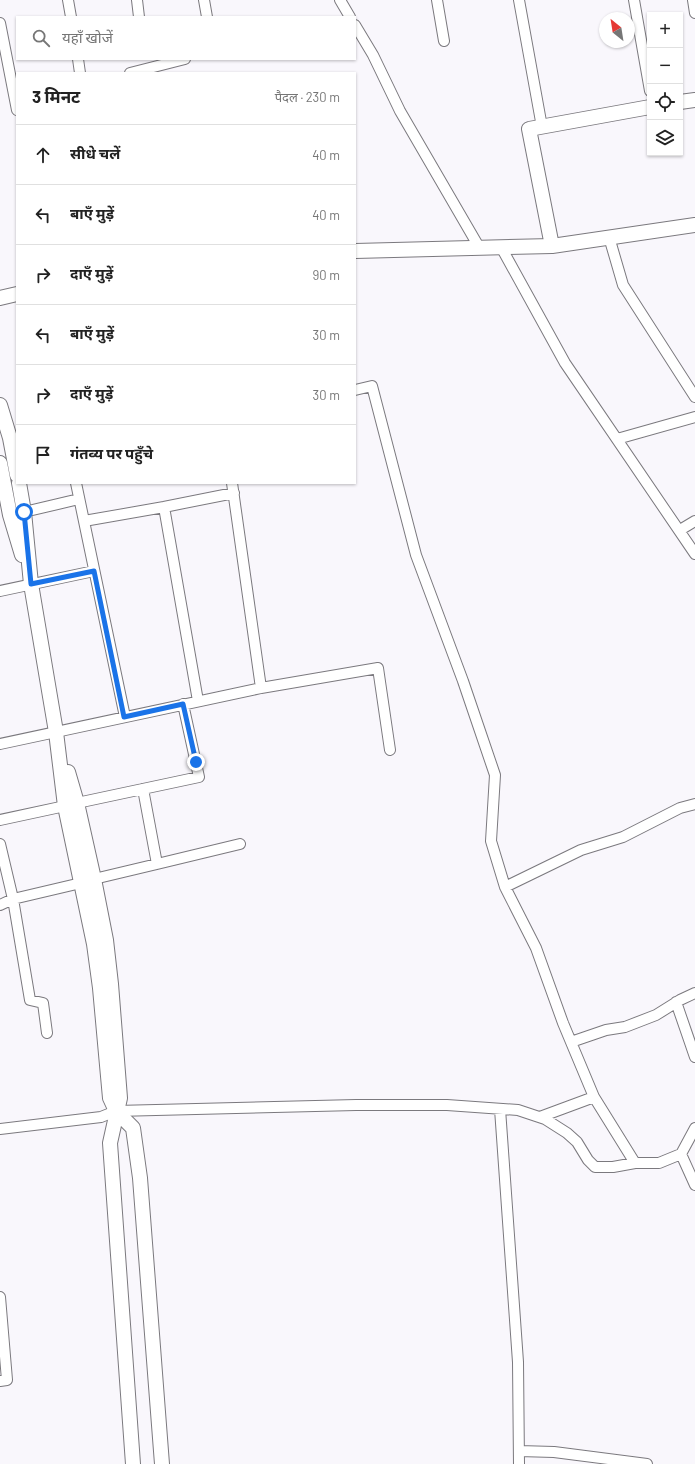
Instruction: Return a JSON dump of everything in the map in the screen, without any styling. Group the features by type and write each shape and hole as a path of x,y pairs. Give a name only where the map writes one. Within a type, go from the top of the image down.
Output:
{"street":[{"path":"68,0 71,16"},
{"path":"136,0 140,16"},
{"path":"204,0 207,16"},
{"path":"340,0 349,16"},
{"path":"437,0 444,41"},
{"path":"519,0 542,127"},
{"path":"634,0 649,84"},
{"path":"693,0 695,13"},
{"path":"0,23 16,105"},
{"path":"356,27 373,55 400,111 479,248"},
{"path":"78,60 80,72"},
{"path":"132,72 148,64 178,60"},
{"path":"683,102 695,100"},
{"path":"552,246 530,129 647,108"},
{"path":"356,251 552,246 695,225"},
{"path":"609,237 623,285 695,397"},
{"path":"502,247 565,363 695,554"},
{"path":"0,298 16,294"},
{"path":"356,390 372,386 416,555 463,681 495,775 491,841 505,888 536,948 571,1042 594,1097 635,1163"},
{"path":"0,405 13,437 16,466"},
{"path":"617,439 695,418"},
{"path":"0,463 5,516 31,584"},
{"path":"19,484 24,512 31,584 56,732 87,881 106,940 120,1098 110,1143 133,1464"},
{"path":"76,484 124,717"},
{"path":"84,521 164,507 233,488 261,688"},
{"path":"24,512 79,499"},
{"path":"164,507 198,701"},
{"path":"680,530 695,521"},
{"path":"0,591 94,571"},
{"path":"0,744 261,688 378,668 390,750"},
{"path":"0,820 199,777 183,704"},
{"path":"143,789 157,864"},
{"path":"505,888 581,850 623,837 680,808 695,804"},
{"path":"0,844 13,899 30,1000 43,1003 47,1032"},
{"path":"0,905 13,899 240,844"},
{"path":"571,1042 606,1030 625,1027 656,1015 676,1002 695,993"},
{"path":"676,1002 695,1057"},
{"path":"540,1117 594,1097"},
{"path":"0,1129 101,1117 116,1111 356,1105 447,1105 500,1108 518,1110 545,1119 567,1133 577,1142 588,1160 595,1167 613,1167 635,1163 659,1163 681,1154 695,1128"},
{"path":"500,1108 518,1362 518,1464"},
{"path":"116,1111 133,1128 134,1135 140,1186 162,1464"},
{"path":"681,1154 695,1185"},
{"path":"0,1297 7,1380 0,1381"},
{"path":"518,1451 554,1452 647,1464"}],"route":[{"path":"24,512 31,584 94,571 124,717 183,704 196,762"}]}
